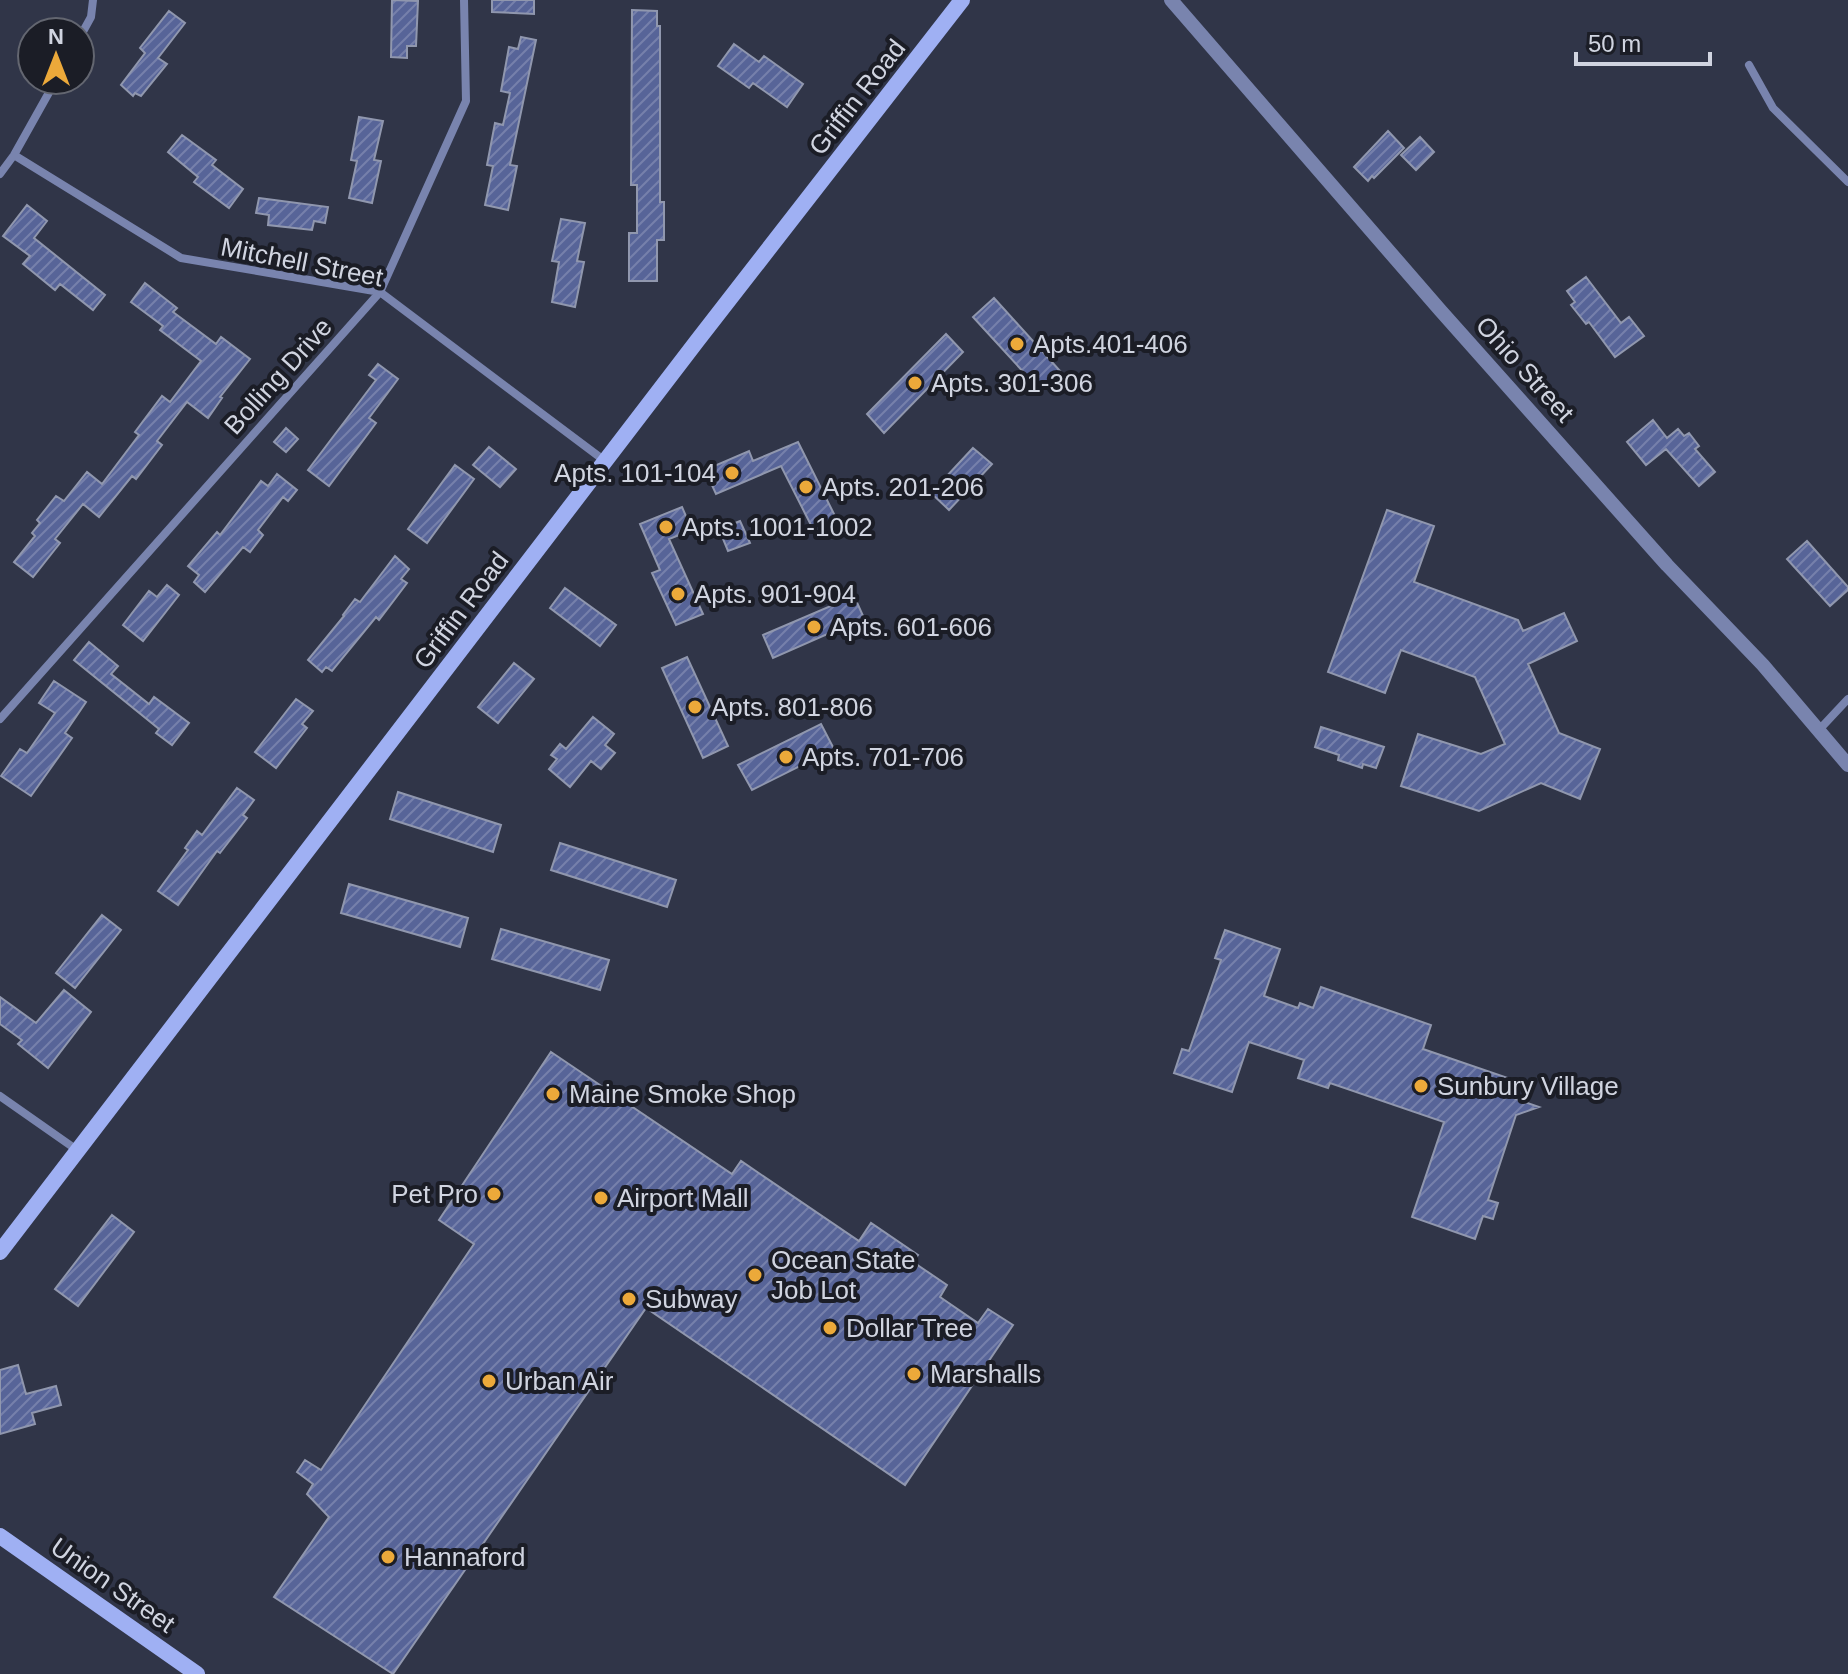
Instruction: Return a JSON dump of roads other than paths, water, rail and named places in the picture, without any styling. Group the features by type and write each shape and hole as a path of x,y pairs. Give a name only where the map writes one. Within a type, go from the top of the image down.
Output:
{"main road":[{"name":"Griffin Road","path":"0,1252 962,0"},
{"name":"Union Street","path":"0,1536 197,1674"}],"street":[{"name":"Bolling Drive","path":"0,719 380,292 466,101 464,0"},
{"name":"Ohio Street","path":"1171,0 1450,322 1667,565 1763,665 1848,765"},
{"path":"1749,65 1773,108 1848,182"},
{"path":"0,174 47,96"},
{"name":"Mitchell Street","path":"14,155 181,258 380,292 606,461"},
{"path":"1818,731 1848,699"},
{"path":"0,1096 77,1150"}],"place":[{"name":"Apts.401-406","path":"1017,344"},
{"name":"Apts. 301-306","path":"915,383"},
{"name":"Apts. 101-104","path":"732,473"},
{"name":"Apts. 201-206","path":"806,487"},
{"name":"Apts. 1001-1002","path":"666,527"},
{"name":"Apts. 901-904","path":"678,594"},
{"name":"Apts. 601-606","path":"814,627"},
{"name":"Apts. 801-806","path":"695,707"},
{"name":"Apts. 701-706","path":"786,757"},
{"name":"Sunbury Village","path":"1421,1086"},
{"name":"Maine Smoke Shop","path":"553,1094"},
{"name":"Pet Pro","path":"494,1194"},
{"name":"Airport Mall","path":"601,1198"},
{"name":"Ocean State Job Lot","path":"755,1275"},
{"name":"Subway","path":"629,1299"},
{"name":"Dollar Tree","path":"830,1328"},
{"name":"Marshalls","path":"914,1374"},
{"name":"Urban Air","path":"489,1381"},
{"name":"Hannaford","path":"388,1557"}]}
